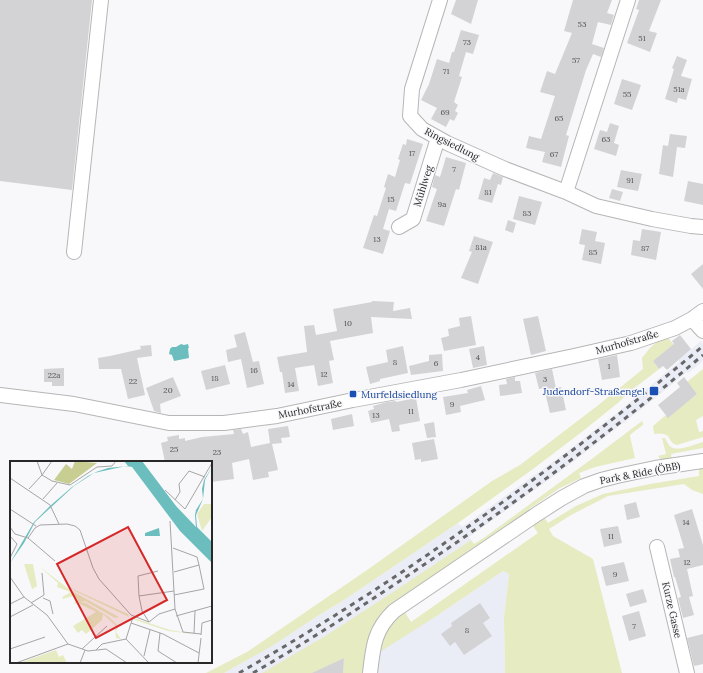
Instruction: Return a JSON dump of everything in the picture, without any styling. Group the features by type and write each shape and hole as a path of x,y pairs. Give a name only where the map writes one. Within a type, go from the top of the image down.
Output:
{"street":[{"path":"74,252 101,0"},
{"name":"Ringsiedlung","path":"440,0 412,89 410,116 422,129 447,143 505,169 566,192 596,206 652,219 703,227"},
{"path":"566,192 628,0"},
{"name":"Mühlweg","path":"399,227 413,219 438,138"},
{"name":"Murhofstraße","path":"0,395 74,404 169,423 224,423 277,416 574,356 631,343 675,328 698,315 703,331"},
{"name":"Park & Ride (ÖBB)","path":"370,673 374,642 385,622 394,611 536,514 588,484 655,468 703,461"},
{"name":"Kurze Gasse","path":"657,546 687,673"}],"shaded area":[{"path":"701,341 703,344 703,361 561,471 469,537 474,544 269,673 224,673 344,600 458,523 462,527 565,453 618,412 679,362 678,360"},
{"path":"503,571 509,574 504,617 505,673 312,673 435,617"}],"green space":[{"path":"668,338 677,348 653,361 659,369 630,391 619,402 583,431 533,469 458,523 344,600 272,646 224,673 206,673 247,652 370,568 492,481 520,465 643,369 642,358 653,345"},
{"path":"703,369 703,416 696,420 699,432 703,431 703,437 677,445 673,443 665,434 654,434 653,426 666,415 668,417 697,394 687,382"},
{"path":"642,421 643,425 630,436 635,458 595,467 579,473 581,478 560,488 529,509 531,513 395,606 368,673 343,673 344,658 313,673 262,673 327,635 471,540 474,544 485,537"},
{"path":"662,438 665,438 671,447 678,449 703,442 703,448 671,454 672,460 661,460 658,456 666,454"},
{"path":"699,468 703,468 703,494 692,490 684,484 608,496 571,515 549,529 553,536 593,559 622,673 505,673 504,617 509,574 503,571 380,652 379,670 377,671 380,638 403,609 411,622 538,533 533,526 544,517 548,523 576,506 603,494 699,476"}],"water":[{"path":"181,344 188,344 189,358 174,361 172,355 169,354 170,349"}],"building":[{"path":"0,0 92,0 72,190 0,181"},
{"path":"456,0 478,0 471,24 451,14"},
{"path":"573,0 612,0 607,13 614,15 611,25 598,22 592,44 604,48 601,57 593,54 586,70 566,135 569,136 561,167 542,162 545,152 526,148 529,136 541,139 555,96 540,92 547,71 555,74 572,33 564,31"},
{"path":"639,0 661,0 649,31 657,33 650,52 627,43 639,10 636,9"},
{"path":"461,30 479,35 473,54 466,52 459,76 462,77 454,102 458,105 455,111 458,113 454,121 450,119 446,127 431,119 437,108 421,100 429,84 437,59 449,63"},
{"path":"677,56 687,60 681,76 692,79 686,100 678,98 677,103 665,99 674,69 672,68"},
{"path":"622,79 641,85 632,110 614,104"},
{"path":"610,123 619,126 614,143 619,145 616,156 594,149 600,130 607,132"},
{"path":"670,134 687,136 685,148 677,147 673,177 659,174 663,145 668,146"},
{"path":"407,139 423,144 410,184 405,183 396,211 389,209 383,229 390,231 383,254 363,248 374,215 377,216 386,188 384,187 388,174 395,177 400,160 398,159 403,144 406,145"},
{"path":"446,157 466,163 459,190 456,189 444,226 426,221 437,189 432,187 435,175 440,177"},
{"path":"621,170 642,174 638,191 617,187"},
{"path":"493,173 503,177 501,185 498,184 492,203 478,199 484,178 490,180"},
{"path":"688,181 703,184 703,205 684,201"},
{"path":"612,189 623,192 620,201 609,198"},
{"path":"519,196 542,202 535,225 513,219"},
{"path":"508,220 516,223 513,233 505,230"},
{"path":"582,229 597,232 595,241 605,243 601,264 582,260 585,245 579,244"},
{"path":"642,229 661,232 656,260 631,255 633,240 640,241"},
{"path":"474,236 493,242 478,284 461,278 472,252 469,251"},
{"path":"703,264 703,289 691,274"},
{"path":"372,301 394,302 393,311 410,308 412,319 371,317 373,333 330,341 334,360 329,361 333,383 318,386 314,365 295,368 299,391 285,393 282,372 280,372 277,357 307,352 304,326 314,325 316,335 337,331 333,309"},
{"path":"471,316 476,345 444,351 441,338 449,336 448,329 460,326 459,318"},
{"path":"538,316 546,351 531,355 523,319"},
{"path":"245,332 253,362 259,361 264,384 247,388 241,359 228,362 226,350 237,347 234,335"},
{"path":"680,335 691,349 667,370 663,366 659,369 653,361 674,344 672,341"},
{"path":"151,345 152,356 137,358 145,395 128,399 121,369 99,369 98,358 141,349 140,346"},
{"path":"403,346 408,373 380,379 380,381 370,384 366,367 388,362 386,350"},
{"path":"484,346 487,365 473,368 469,349"},
{"path":"442,354 443,371 411,375 409,366 429,361 429,355"},
{"path":"617,355 620,377 602,380 598,359"},
{"path":"225,365 230,384 206,390 201,371"},
{"path":"64,368 64,386 52,386 52,382 44,382 44,369"},
{"path":"552,369 556,388 561,387 566,410 550,413 544,388 539,389 535,373"},
{"path":"173,377 181,396 160,404 161,413 154,411 146,388"},
{"path":"515,377 515,381 520,381 522,393 500,396 499,385 507,384 506,379"},
{"path":"684,377 697,394 668,418 658,405 680,387 677,383"},
{"path":"481,386 485,400 460,406 461,412 446,415 443,397 468,393 467,390"},
{"path":"416,398 420,421 399,425 400,431 392,432 389,419 371,423 368,411 374,409 373,406 387,402 396,402"},
{"path":"352,414 354,426 333,430 331,419"},
{"path":"434,422 436,437 427,438 424,424"},
{"path":"288,426 290,437 281,438 282,443 272,444 278,470 268,472 269,477 253,480 249,459 232,463 234,479 212,482 212,461 165,461 161,443 168,441 167,437 179,435 179,439 185,438 185,441 202,437 234,434 233,430 241,429 243,434 248,432 251,447 270,443 268,429"},
{"path":"434,439 438,459 421,462 421,459 415,460 412,443"},
{"path":"636,502 640,517 627,520 624,505"},
{"path":"692,509 703,545 703,565 687,569 693,596 689,597 694,615 683,618 678,598 681,597 670,559 680,557 678,549 684,548 674,515"},
{"path":"618,526 622,543 604,547 600,529"},
{"path":"624,562 629,581 606,586 601,567"},
{"path":"643,589 647,602 630,607 626,594"},
{"path":"480,603 490,618 483,623 492,636 464,655 455,642 450,646 441,634 452,626 451,623"},
{"path":"639,611 646,636 629,641 622,616"},
{"path":"703,634 703,664 694,666 687,638"},
{"path":"344,658 343,673 312,673"}],"railway":[{"path":"239,673 360,599 478,520 592,435 703,346"},
{"path":"253,673 362,606 496,514 601,437 703,355"}],"place":[{"name":"Judendorf-Straßengel","path":"654,391"},
{"name":"Murfeldsiedlung","path":"353,394"}]}
